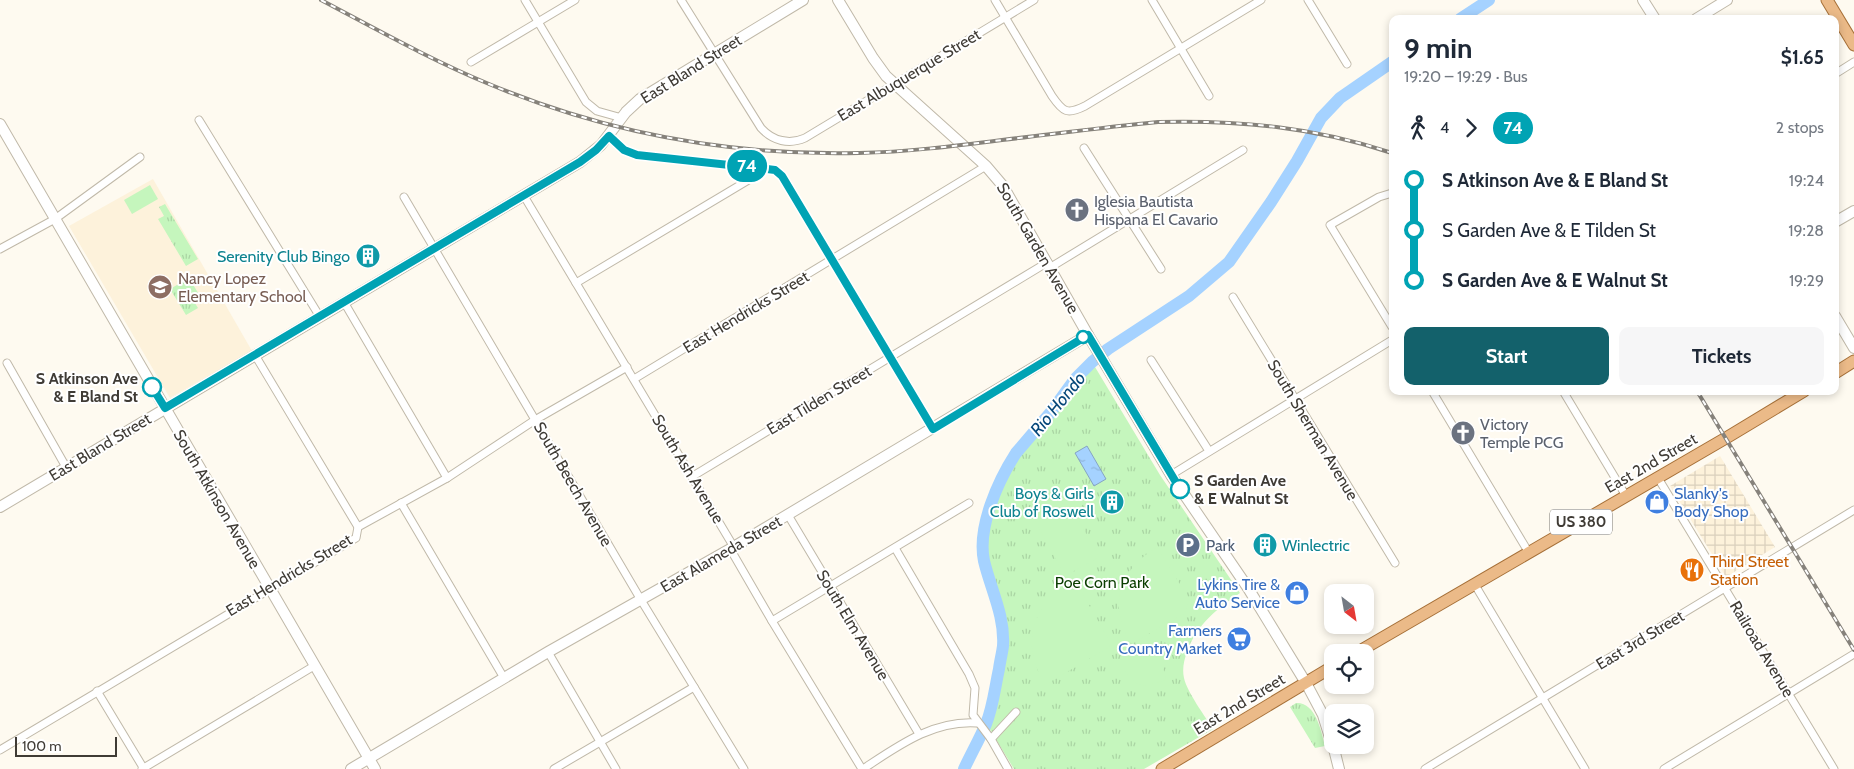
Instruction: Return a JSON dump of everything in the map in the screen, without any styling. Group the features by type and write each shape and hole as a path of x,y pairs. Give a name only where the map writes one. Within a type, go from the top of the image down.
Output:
{"main road":[{"path":"1827,0 1836,15"},
{"path":"1839,20 1854,45"},
{"path":"1839,370 1854,361"},
{"name":"East 2nd Street","path":"1372,644 1797,395"},
{"name":"East 2nd Street","path":"1162,769 1324,672"}],"street":[{"path":"525,0 589,106 597,111 622,118"},
{"path":"471,62 575,0"},
{"path":"681,0 714,54"},
{"name":"East Bland Street","path":"0,507 588,157 609,136 630,108 640,100 803,0"},
{"name":"South Garden Avenue","path":"838,0 877,64 894,84 986,166 1003,186 1171,475 1238,573 1306,683 1324,719"},
{"path":"995,0 1052,96 1062,110 1067,112 1075,111 1085,106 1261,0"},
{"name":"East Albuquerque Street","path":"714,54 761,128 770,137 781,141 794,142 805,138 1034,0"},
{"path":"1152,0 1210,96"},
{"path":"1308,0 1347,64"},
{"path":"1643,0 1652,15"},
{"path":"1703,15 1727,0"},
{"path":"1839,71 1854,62"},
{"path":"199,120 320,317"},
{"name":"South Atkinson Avenue","path":"0,124 375,769"},
{"path":"609,136 624,150 637,155 775,170 782,176 933,429"},
{"path":"1084,148 1161,269"},
{"name":"East Tilden Street","path":"693,476 890,357 1049,264 1129,220 1243,150"},
{"path":"0,249 55,219 140,157"},
{"name":"East Hendricks Street","path":"634,380 986,166"},
{"path":"576,283 767,169"},
{"path":"1389,194 1379,197 1330,225 1389,322"},
{"name":"South Ash Avenue","path":"524,196 693,476 732,544 732,552 772,621 863,769"},
{"name":"South Beech Avenue","path":"404,198 641,600 744,769"},
{"path":"1839,220 1854,211"},
{"name":"South Sherman Avenue","path":"1233,297 1394,563"},
{"path":"344,302 447,478"},
{"path":"1839,323 1854,348"},
{"name":"East Alameda Street","path":"351,769 548,652 732,548 1088,335"},
{"path":"1171,475 1389,342"},
{"path":"255,355 358,528"},
{"path":"1151,360 1209,452"},
{"path":"7,363 66,468"},
{"name":"East Hendricks Street","path":"0,750 356,538 358,528 447,478 535,420 626,367"},
{"path":"1434,395 1529,553"},
{"path":"1565,395 1626,496"},
{"name":"Railroad Avenue","path":"1658,478 1834,769"},
{"path":"401,503 504,678"},
{"path":"772,621 969,503"},
{"name":"East 3rd Street","path":"1425,769 1854,510"},
{"name":"South Elm Avenue","path":"788,515 919,734"},
{"path":"895,548 974,683 973,710 1008,769"},
{"path":"1475,585 1585,769"},
{"path":"548,652 616,769"},
{"path":"1664,769 1854,654"},
{"path":"97,692 143,769 314,666"},
{"path":"554,769 694,687"},
{"path":"989,737 1016,712"},
{"path":"863,769 901,743 919,734 940,727 964,723 979,723"},
{"name":"South Garden Avenue","path":"1335,754 1339,769"}],"shaded area":[{"name":"Nancy Lopez Elementary School","path":"153,179 252,351 170,398 69,226"},
{"path":"1720,456 1775,547 1726,577 1670,486"}],"green space":[{"path":"150,185 158,199 132,214 124,200"},
{"path":"165,204 198,259 186,266 158,219 164,216 159,207"},
{"path":"189,278 200,296 193,300 198,308 186,315 170,289"},
{"name":"Poe Corn Park","path":"1092,362 1160,475 1240,593 1223,605 1202,625 1191,642 1184,661 1183,675 1186,684 1192,697 1213,729 1144,769 1014,769 986,723 1000,665 1002,635 999,607 983,556 985,525 998,485 1010,462"},
{"path":"1062,490 1099,557 1065,576 1028,508"},
{"path":"1157,547 1189,599 1185,613 1131,644 1120,615 1119,602 1121,590 1133,567"},
{"path":"1074,579 1110,642 1109,647 1045,685 1037,669 1033,654 1032,639 1034,625 1040,612 1049,600"},
{"path":"1151,647 1162,662 1166,680 1140,685 1131,679 1122,666 1136,654"},
{"path":"1296,703 1303,704 1313,712 1324,746 1315,748 1290,707"}],"water":[{"path":"1087,446 1106,479 1094,486 1075,453"}],"waterway":[{"name":"Rio Hondo","path":"1466,15 1489,0"},
{"name":"Rio Hondo","path":"964,769 988,717 994,697 1003,646 1000,614 984,561 983,548 986,519 1002,477 1016,453 1051,412 1075,379 1092,362 1108,349 1189,296 1229,262 1271,202 1321,118 1340,98 1389,64"}],"railway":[{"path":"321,0 446,65 533,101 578,116 624,128 670,138 717,145 811,153 859,153 913,150 1158,122 1218,122 1305,131 1363,144 1389,152"},
{"path":"1699,395 1854,650"}],"bus line":[{"name":"74","path":"152,387 165,408 580,162 596,150 609,136 624,150 637,155 775,170 782,176 933,429 1088,335 1180,489"}],"place":[{"name":"Iglesia Bautista Hispana El Cavario","path":"1077,210"},
{"name":"Serenity Club Bingo","path":"368,256"},
{"name":"Nancy Lopez Elementary School","path":"160,287"},
{"name":"S Atkinson Ave & E Bland St","path":"152,387"},
{"name":"Victory Temple PCG","path":"1463,433"},
{"name":"S Garden Ave & E Walnut St","path":"1180,489"},
{"name":"Boys & Girls Club of Roswell","path":"1112,502"},
{"name":"Slanky's Body Shop","path":"1657,502"},
{"name":"Park","path":"1188,545"},
{"name":"Winlectric","path":"1265,545"},
{"name":"Third Street Station","path":"1692,570"},
{"name":"Lykins Tire & Auto Service","path":"1297,593"},
{"name":"Farmers Country Market","path":"1239,639"}]}
